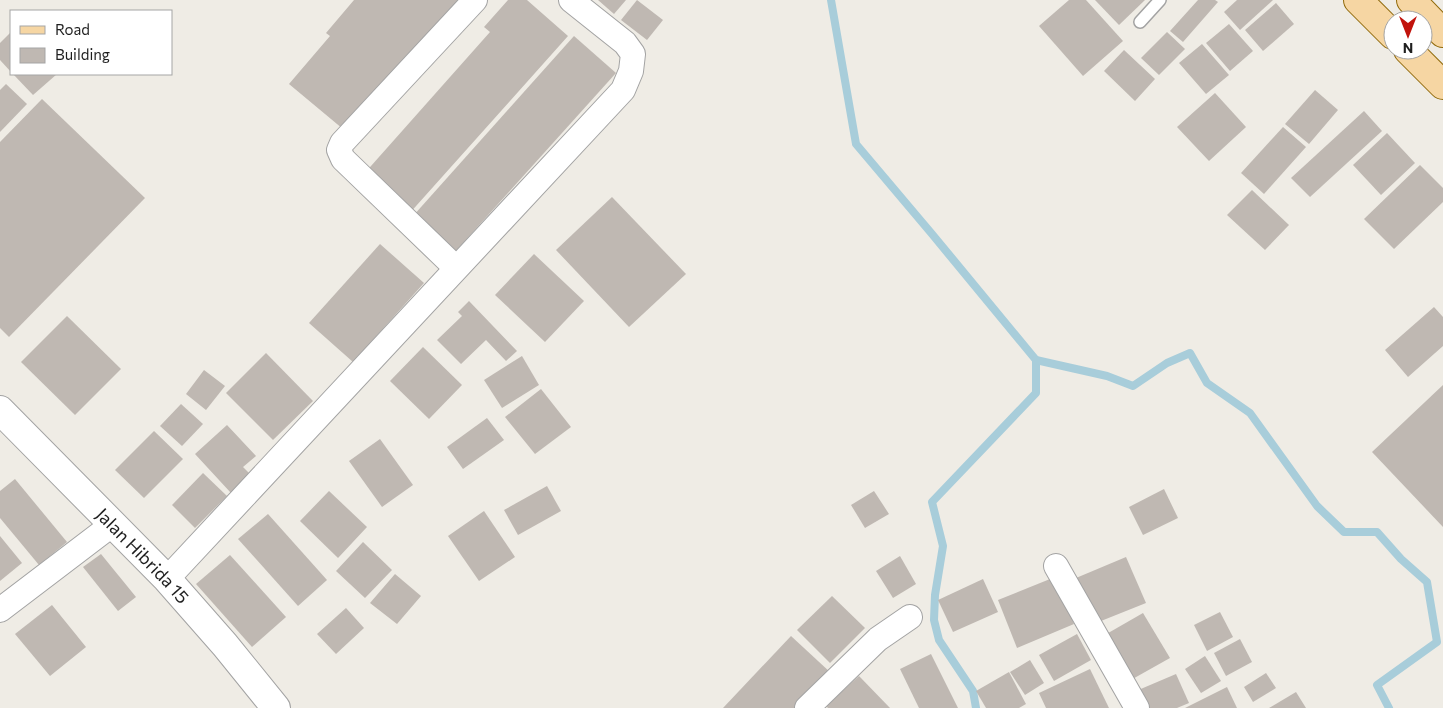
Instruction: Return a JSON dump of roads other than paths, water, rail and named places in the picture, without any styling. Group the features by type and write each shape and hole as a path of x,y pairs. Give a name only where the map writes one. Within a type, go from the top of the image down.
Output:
{"main road":[{"path":"1358,0 1383,25"},
{"path":"1411,0 1443,33"},
{"path":"1418,60 1443,85"}],"street":[{"path":"456,268 343,159 340,150 342,143 475,0"},
{"path":"167,579 623,90 631,71 633,54 625,43 571,0"},
{"name":"Jalan Hibrida 15","path":"0,410 167,579 276,708"},
{"path":"0,610 113,524"},
{"path":"1056,566 1137,708"},
{"path":"807,708 878,639 910,617"}],"lane":[{"path":"1140,22 1160,0"}],"waterway":[{"path":"831,0 856,144 1036,360 1036,393 932,502 943,546 935,595 934,620 939,640 973,691 976,708"},
{"path":"1036,360 1107,376 1133,386 1167,363 1190,353 1207,383 1250,413 1317,506 1344,532 1377,532 1401,559 1427,582 1437,642 1377,685 1389,708"}]}
